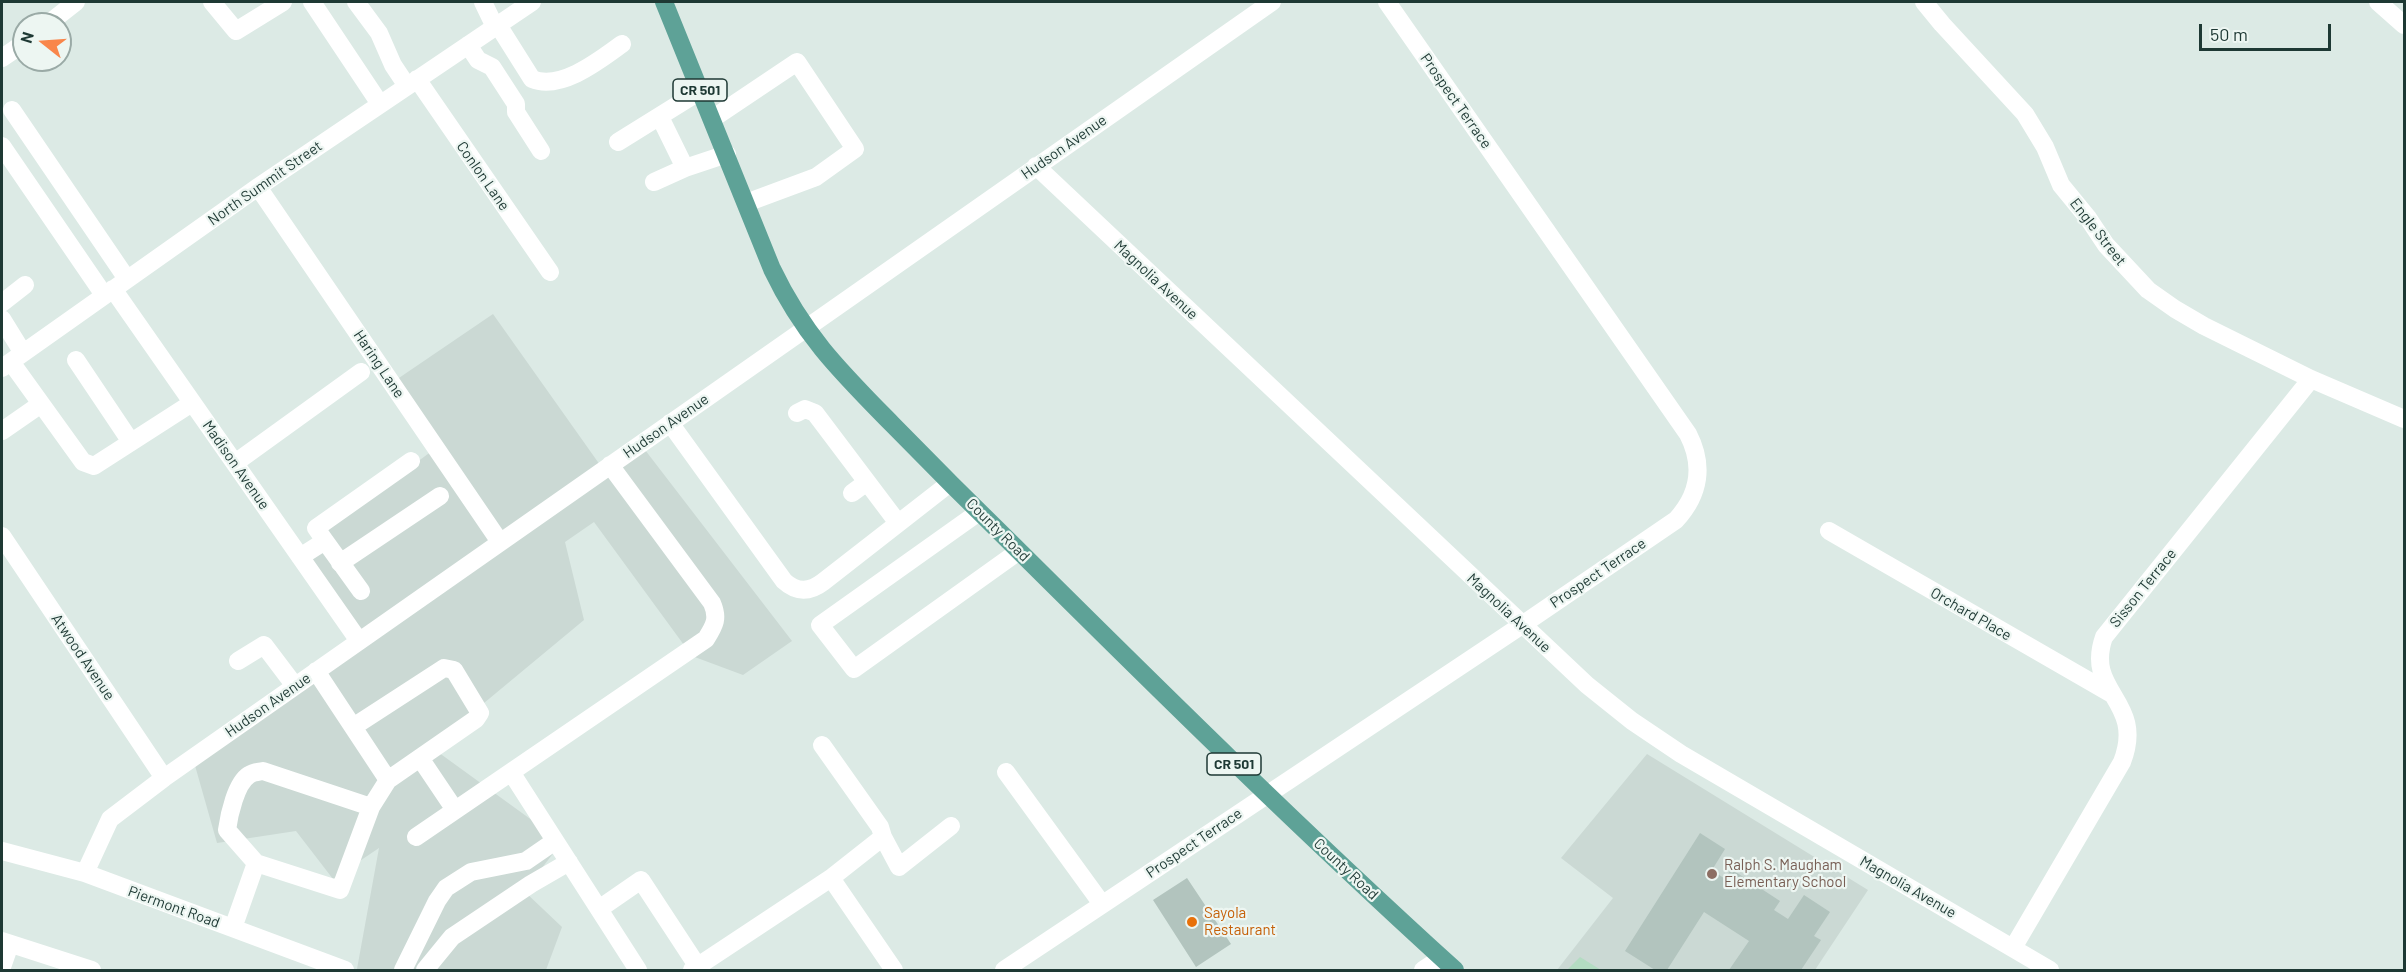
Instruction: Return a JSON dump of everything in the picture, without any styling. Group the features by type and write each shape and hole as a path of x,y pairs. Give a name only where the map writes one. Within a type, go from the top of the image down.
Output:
{"main road":[{"name":"County Road","path":"664,2 784,295 826,356 950,483 1266,795 1455,970"}],"street":[{"path":"63,12 76,2"},
{"path":"212,2 236,31 284,2"},
{"path":"312,2 380,104"},
{"name":"Conlon Lane","path":"356,2 379,33 393,65 412,83 549,272"},
{"path":"483,2 496,26 532,79 543,82 581,72 622,44"},
{"name":"North Summit Street","path":"12,361 258,187 380,104 412,83 473,52 496,26 532,2"},
{"name":"Hudson Avenue","path":"85,873 111,819 164,778 1272,2"},
{"name":"Prospect Terrace","path":"1004,970 1676,520 1687,508 1694,494 1698,471 1695,448 1681,424 1387,2"},
{"name":"Engle Street","path":"1924,2 2025,114 2045,147 2061,185 2124,267 2148,290 2175,309 2311,379 2404,419"},
{"path":"2379,2 2404,25"},
{"path":"473,52 492,67 516,104 516,112 541,151"},
{"path":"712,118 797,62 855,149 816,177 746,203"},
{"path":"618,142 700,91"},
{"path":"12,110 115,288"},
{"path":"660,117 685,168"},
{"path":"2,146 115,288"},
{"path":"654,182 685,168 727,154"},
{"name":"Magnolia Avenue","path":"1036,166 1522,625 1587,685 1632,722 1680,754 2050,970"},
{"name":"Haring Lane","path":"258,187 500,542"},
{"path":"2,303 25,285"},
{"name":"Madison Avenue","path":"115,288 192,403 359,641"},
{"path":"2,319 12,361 83,462 94,466 192,403"},
{"path":"76,360 131,442"},
{"path":"235,463 361,372"},
{"name":"Sisson Terrace","path":"2013,948 2122,762 2127,747 2129,732 2125,715 2102,677 2098,663 2099,650 2104,637 2311,379"},
{"path":"2,431 41,404"},
{"path":"797,413 805,409 815,413 898,523"},
{"path":"670,423 790,586 798,590 815,588 950,483"},
{"path":"361,591 316,528 411,460"},
{"path":"416,837 706,639 716,624 717,614 712,603 610,465"},
{"path":"852,493 867,482"},
{"path":"340,563 440,496"},
{"path":"980,512 820,625 854,669 1019,550"},
{"name":"Orchard Place","path":"1829,531 2114,696"},
{"name":"Atwood Avenue","path":"2,536 164,778"},
{"path":"300,557 325,541"},
{"path":"238,661 264,645 295,686"},
{"path":"353,727 444,668 454,670 480,713 476,719 388,780 370,807 340,890 256,863 227,830 229,814 242,780 251,773 263,771 370,807"},
{"path":"316,671 388,780"},
{"path":"822,745 880,827 898,867 951,826"},
{"path":"420,758 455,810"},
{"path":"511,772 638,970"},
{"path":"1006,772 1102,904"},
{"path":"599,909 641,880 695,969 831,878 883,837"},
{"path":"403,970 437,901 446,888 471,872 526,861 555,841"},
{"name":"Piermont Road","path":"2,851 85,873 345,970"},
{"path":"425,970 452,937 569,862"},
{"path":"233,928 256,863"},
{"path":"501,865 507,886 507,900"},
{"path":"831,878 894,970"},
{"path":"2,967 6,942 92,970"},
{"path":"1423,970 1442,958"}],"shaded area":[{"path":"493,314 605,472 642,446 792,641 743,675 692,656 594,522 565,542 584,620 431,747 562,842 524,891 562,927 546,970 360,970 357,969 379,848 333,879 296,831 217,843 192,755 362,638 298,550 436,448 393,382"},
{"name":"Ralph S. Maugham Elementary School","path":"1647,754 1868,890 1815,970 1557,970 1613,898 1561,858"}],"green space":[{"path":"1580,957 1601,970 1567,970"}],"building":[{"path":"1700,833 1725,849 1712,870 1725,879 1731,869 1780,901 1774,910 1788,919 1804,895 1830,912 1814,936 1821,940 1801,970 1729,970 1749,941 1704,912 1667,970 1655,970 1625,951"},
{"name":"Sayola Restaurant","path":"1187,878 1231,944 1196,967 1153,900"}],"place":[{"name":"Ralph S. Maugham Elementary School","path":"1712,874"},
{"name":"Sayola Restaurant","path":"1192,922"}]}
